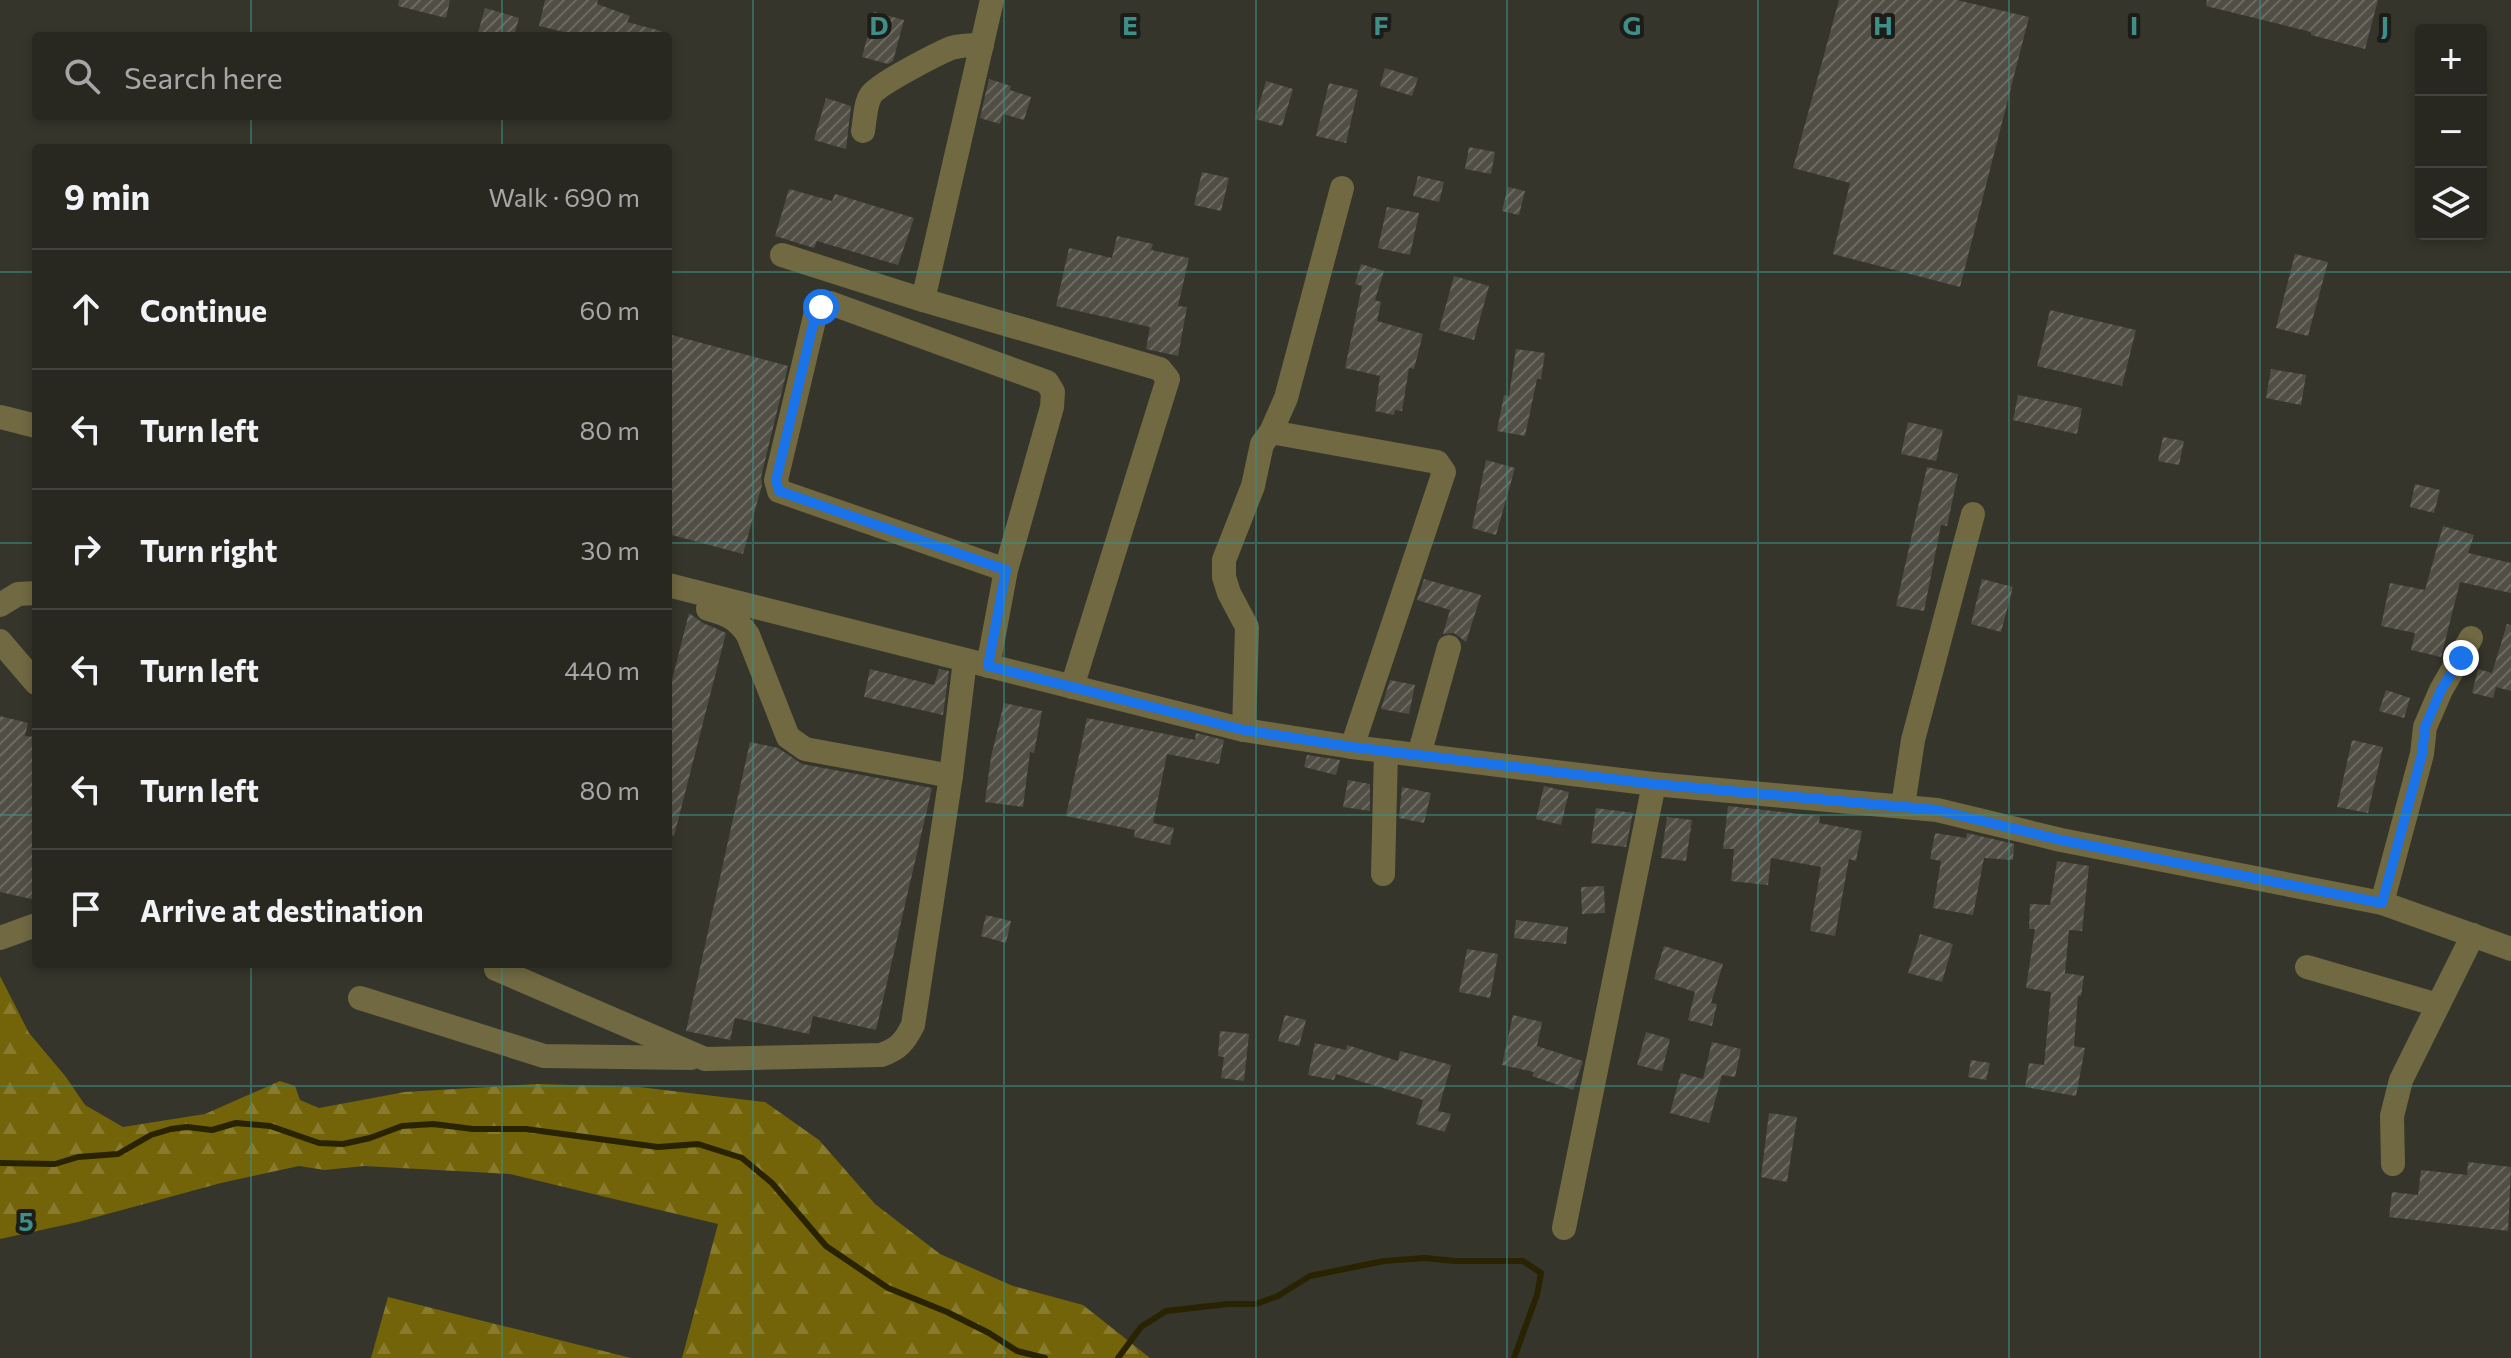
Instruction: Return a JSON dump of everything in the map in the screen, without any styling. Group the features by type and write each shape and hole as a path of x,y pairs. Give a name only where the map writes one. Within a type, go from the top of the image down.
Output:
{"street":[{"path":"923,300 992,0"},
{"path":"863,131 869,96 880,84 949,49 961,45 982,45"},
{"path":"1244,730 1247,627 1227,585 1224,560 1253,486 1262,444 1271,432 1286,398 1342,188"},
{"path":"782,255 1160,369 1167,374 1169,385 1072,687"},
{"path":"360,998 544,1056 705,1059 881,1055 893,1051 903,1043 913,1025 951,776 977,663 1006,570 1052,407 1053,392 1047,382 830,303 821,307 815,316 779,465 776,480 779,491 1006,570"},
{"path":"0,417 32,425"},
{"path":"1271,432 1437,462 1444,472 1352,747"},
{"path":"1903,806 1913,740 1973,514"},
{"path":"672,586 1244,730 1352,747 1654,784 1937,810 2061,840 2382,903 2511,949"},
{"path":"0,605 18,594 32,593"},
{"path":"672,599 726,613 740,623 748,635 788,737 795,743 805,749 951,776"},
{"path":"2382,903 2422,754 2425,727 2441,690 2471,638"},
{"path":"0,641 32,678"},
{"path":"1419,755 1449,647"},
{"path":"1383,874 1386,751"},
{"path":"1564,1228 1654,784"},
{"path":"0,938 32,926"},
{"path":"2393,1164 2392,1116 2401,1080 2473,935"},
{"path":"2307,967 2438,1005"},
{"path":"496,969 705,1059"}],"green space":[{"path":"0,976 29,1033 85,1105 123,1127 205,1114 280,1081 295,1086 300,1100 319,1108 405,1092 537,1084 639,1087 765,1102 819,1140 875,1204 940,1254 1013,1286 1083,1305 1150,1358 682,1358 718,1224 510,1174 364,1166 325,1170 299,1166 0,1239"},
{"path":"388,1297 631,1358 371,1358"}],"building":[{"path":"399,0 450,0 446,18 398,6"},
{"path":"545,0 598,0 597,4 630,16 627,22 661,31 564,32 539,26"},
{"path":"1839,0 1957,0 2029,17 1960,287 1833,254 1850,183 1793,168"},
{"path":"2207,0 2378,0 2365,49 2206,6"},
{"path":"485,8 519,18 515,32 478,32"},
{"path":"874,12 904,20 893,61 888,64 862,57"},
{"path":"1385,68 1418,78 1412,96 1380,86"},
{"path":"989,79 1031,97 1024,120 1003,114 1000,124 980,118"},
{"path":"1266,81 1293,89 1282,126 1255,119"},
{"path":"1329,83 1358,90 1346,143 1316,136"},
{"path":"826,98 851,106 846,149 814,140"},
{"path":"1469,147 1495,152 1491,174 1465,169"},
{"path":"1202,172 1229,178 1221,211 1194,205"},
{"path":"1418,176 1444,182 1439,202 1413,196"},
{"path":"1508,187 1525,191 1519,215 1502,211"},
{"path":"789,189 832,201 835,194 914,218 898,265 817,241 814,248 775,236"},
{"path":"1387,207 1419,213 1410,255 1378,248"},
{"path":"1117,236 1153,244 1151,250 1189,258 1178,306 1187,307 1178,356 1146,349 1150,327 1056,306 1069,248 1112,258"},
{"path":"2295,254 2328,262 2308,336 2276,328"},
{"path":"1361,264 1384,271 1375,300 1381,302 1377,321 1423,334 1414,369 1409,368 1402,411 1395,410 1394,415 1375,411 1380,376 1345,368 1362,286 1355,284"},
{"path":"1454,276 1489,286 1474,340 1439,330"},
{"path":"2050,310 2136,330 2122,386 2037,366"},
{"path":"672,335 788,366 761,477 762,485 743,554 672,535"},
{"path":"1516,349 1545,353 1525,436 1497,431 1504,395 1509,396"},
{"path":"2271,369 2306,375 2301,405 2266,398"},
{"path":"2018,395 2082,408 2077,434 2013,420"},
{"path":"1908,422 1943,430 1936,461 1901,454"},
{"path":"2163,437 2184,441 2179,465 2158,461"},
{"path":"1486,460 1515,468 1496,535 1472,528"},
{"path":"1927,467 1958,474 1947,526 1941,525 1924,611 1896,606"},
{"path":"2415,484 2440,490 2434,513 2410,507"},
{"path":"2443,526 2474,535 2468,553 2511,563 2511,593 2460,582 2441,657 2411,650 2415,633 2381,626 2390,583 2425,590"},
{"path":"1424,579 1481,595 1466,642 1454,633 1443,634 1450,610 1417,600"},
{"path":"1982,579 2013,587 2001,632 1971,624"},
{"path":"689,613 726,633 674,836 672,836 672,680"},
{"path":"2507,624 2511,625 2511,691 2496,687 2493,698 2472,693 2478,669 2492,673"},
{"path":"870,669 934,685 939,669 949,671 943,715 864,697"},
{"path":"1390,680 1415,685 1409,714 1381,709"},
{"path":"2386,690 2410,698 2404,718 2379,711"},
{"path":"1004,703 1042,711 1034,753 1030,752 1023,807 985,802 991,757"},
{"path":"0,716 28,723 25,736 32,737 32,899 0,892"},
{"path":"1087,718 1195,740 1196,733 1224,740 1219,764 1167,754 1153,823 1174,828 1170,845 1134,837 1135,830 1066,816"},
{"path":"2352,740 2383,747 2368,813 2337,807"},
{"path":"750,742 778,748 802,764 932,788 876,1030 813,1016 809,1034 735,1018 730,1040 686,1031"},
{"path":"1307,755 1340,760 1336,775 1304,767"},
{"path":"1348,780 1370,784 1370,811 1343,807"},
{"path":"1544,786 1569,792 1561,825 1536,819"},
{"path":"1402,787 1431,793 1424,823 1399,818"},
{"path":"1728,806 1820,816 1819,823 1862,831 1856,861 1849,859 1835,936 1810,931 1821,867 1771,858 1768,885 1731,881 1734,849 1723,849"},
{"path":"1596,808 1633,813 1626,847 1591,843"},
{"path":"1667,817 1692,820 1686,861 1661,858"},
{"path":"1935,833 1966,838 1967,833 2014,844 2013,860 1984,858 1973,915 1933,908 1941,861 1930,859"},
{"path":"2057,861 2089,866 2082,931 2069,930 2065,973 2084,976 2081,996 2078,996 2074,1046 2085,1048 2076,1096 2025,1087 2029,1063 2044,1065 2051,992 2026,988 2035,929 2029,929 2030,904 2050,905"},
{"path":"1604,886 1605,913 1582,914 1581,887"},
{"path":"986,915 1011,921 1006,943 981,936"},
{"path":"1516,920 1568,927 1566,944 1514,938"},
{"path":"1920,934 1953,944 1942,982 1908,973"},
{"path":"1664,946 1723,964 1711,1003 1717,1004 1712,1026 1688,1020 1695,992 1654,979"},
{"path":"1467,949 1498,954 1490,998 1459,992"},
{"path":"1285,1015 1306,1020 1299,1046 1278,1041"},
{"path":"1513,1015 1542,1022 1537,1046 1583,1061 1573,1090 1532,1076 1534,1072 1502,1065"},
{"path":"1220,1031 1249,1034 1244,1081 1221,1078 1224,1057 1218,1056"},
{"path":"1646,1032 1670,1039 1662,1071 1637,1065"},
{"path":"1712,1042 1741,1049 1735,1077 1722,1075 1709,1123 1670,1113 1681,1073 1703,1079"},
{"path":"1315,1043 1346,1050 1347,1045 1398,1061 1400,1051 1451,1065 1438,1111 1451,1114 1445,1132 1416,1124 1423,1100 1336,1074 1334,1080 1308,1075"},
{"path":"1971,1060 1990,1063 1986,1080 1968,1077"},
{"path":"1769,1113 1797,1117 1787,1182 1761,1177"},
{"path":"2468,1162 2511,1167 2508,1231 2389,1217 2392,1192 2418,1195 2421,1170 2467,1175"}],"waterway":[{"path":"0,1163 55,1164 78,1157 118,1154 151,1135 171,1129 212,1130 236,1123 270,1126 319,1143 343,1144 402,1126 433,1124 473,1129 526,1129 658,1147 698,1144 742,1158 772,1183 826,1246 888,1288 947,1312 1017,1351 1045,1358"},
{"path":"1118,1358 1141,1327 1166,1311 1256,1304 1278,1296 1310,1276 1384,1261 1425,1258 1523,1261 1541,1273 1537,1295 1514,1358"}],"route":[{"path":"821,307 815,316 776,480 779,491 1006,570 988,666 1244,730 1352,747 1654,784 1937,810 2061,840 2382,903 2422,754 2425,727 2441,690 2461,658"}]}
